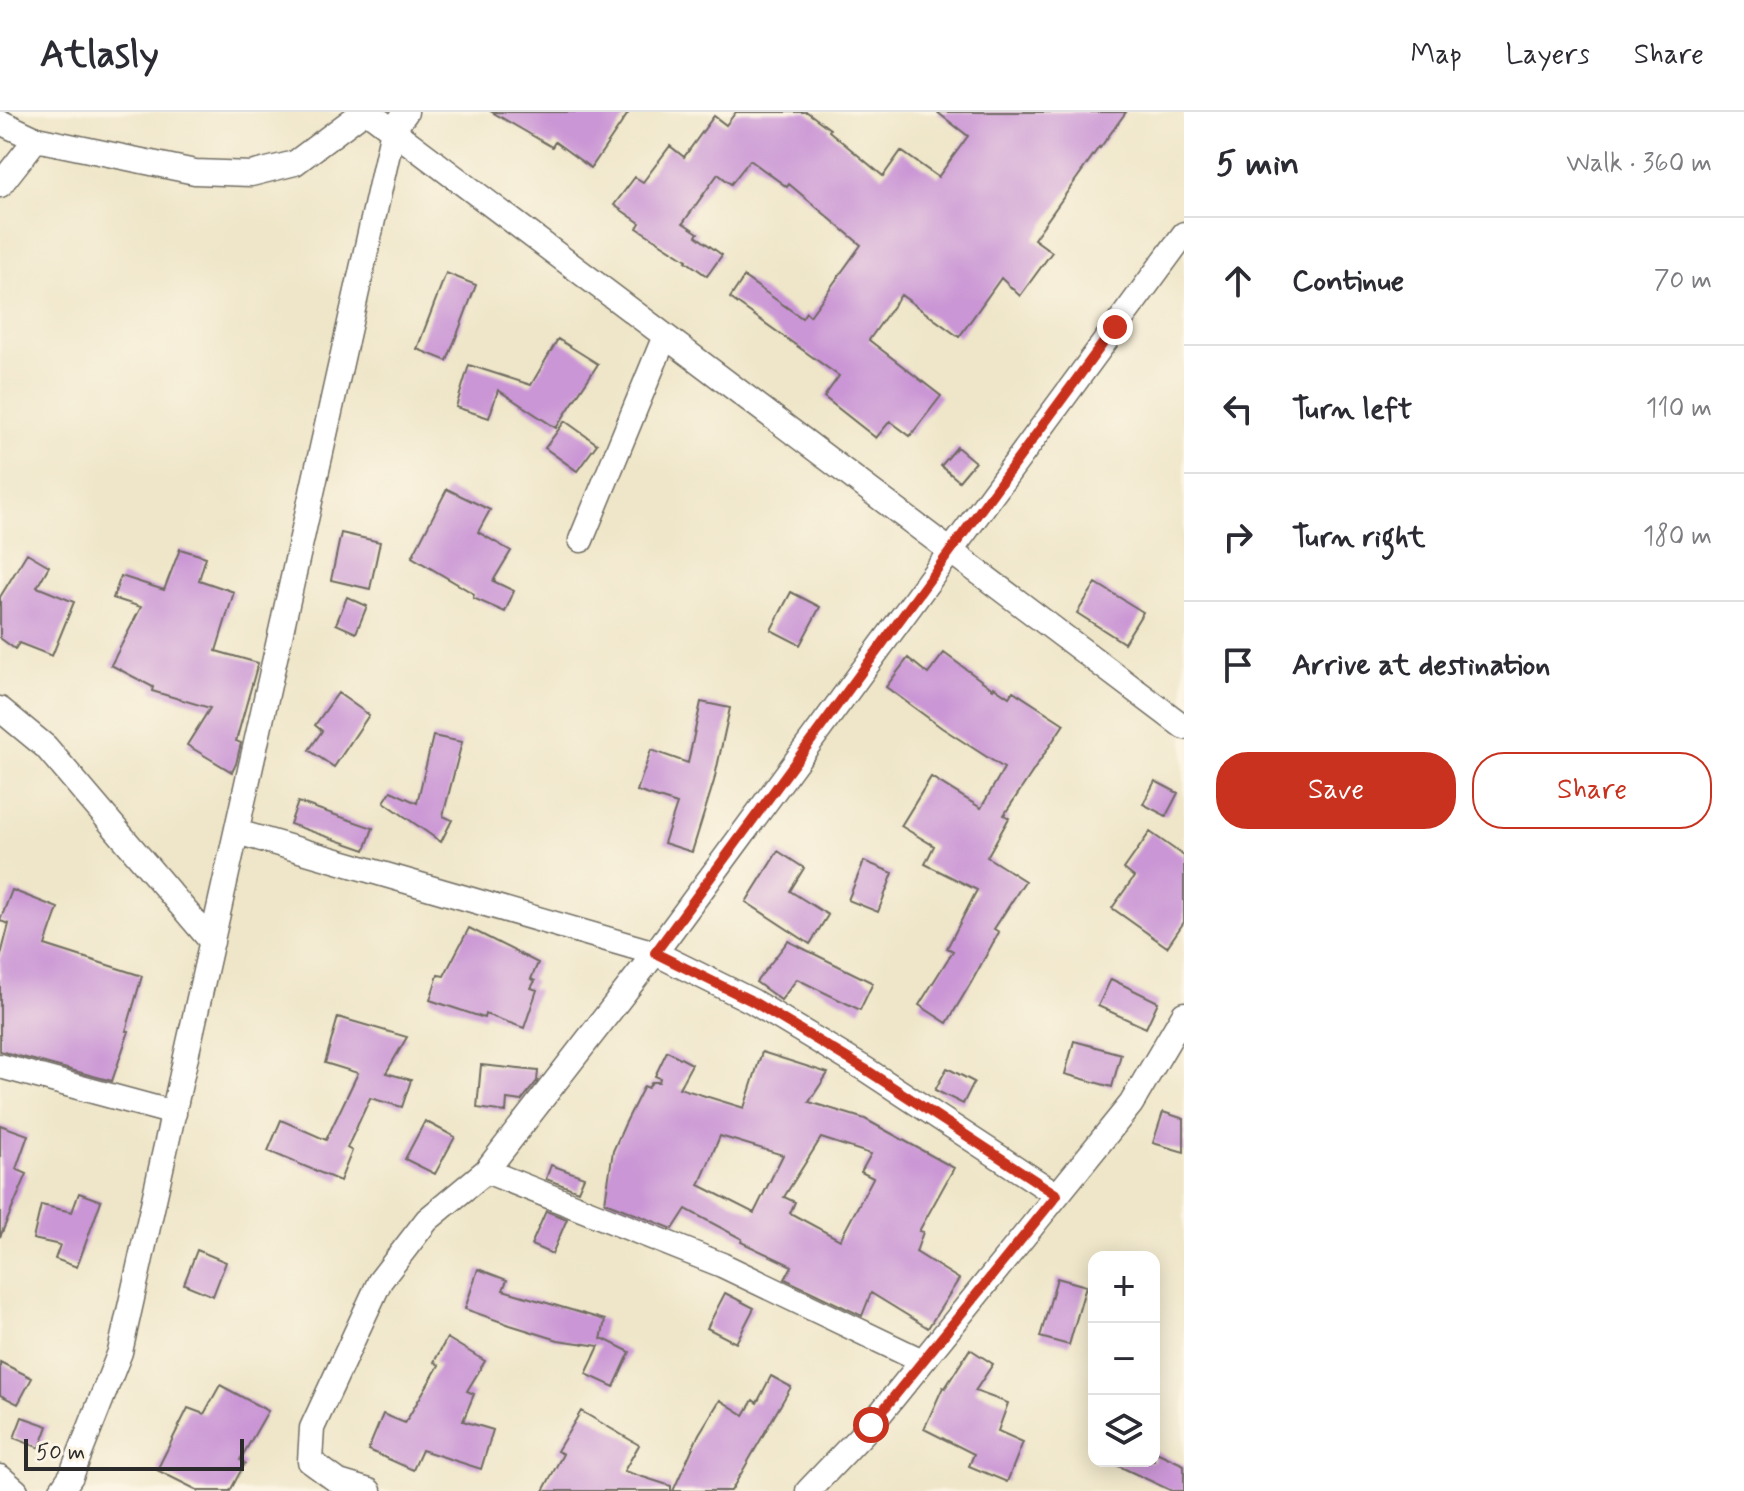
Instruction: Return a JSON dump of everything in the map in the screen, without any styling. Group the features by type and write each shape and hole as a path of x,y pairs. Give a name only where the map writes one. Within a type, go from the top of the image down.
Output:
{"street":[{"path":"0,122 36,139 195,172 251,174 295,163 365,112 399,121 665,336 1184,727"},
{"path":"61,1491 71,1476 120,1352 399,121"},
{"path":"0,185 36,139"},
{"path":"369,1491 339,1482 310,1461 312,1428 380,1281 427,1220 486,1171 655,953 1184,234"},
{"path":"581,540 665,336"},
{"path":"0,709 46,747 212,942"},
{"path":"237,832 655,953 752,1001 853,1061 1057,1195"},
{"path":"808,1491 871,1425 1131,1104 1184,1014"},
{"path":"0,1066 174,1113"},
{"path":"486,1171 722,1265 922,1361"},
{"path":"0,1477 16,1491"}],"building":[{"path":"492,112 629,112 591,168 555,142 552,147"},
{"path":"736,112 807,112 883,176 901,151 938,177 968,136 937,112 1126,112 1034,239 1052,252 1020,296 1001,278 959,337 901,295 869,340 941,396 910,436 890,421 876,438 824,397 839,376 730,298 744,277 802,318 806,312 810,316 861,245 789,184 787,187 750,160 731,184 718,174 683,223 722,255 707,276 637,228 640,223 614,205 635,177 643,182 670,146 684,157 714,116 726,125"},
{"path":"446,273 476,285 447,361 417,349"},
{"path":"558,339 598,364 556,428 498,390 489,418 456,407 469,365 531,385"},
{"path":"565,421 597,444 577,471 545,448"},
{"path":"957,447 975,462 959,481 941,466"},
{"path":"447,489 490,510 478,532 511,551 493,581 514,591 505,612 473,598 474,594 412,557"},
{"path":"341,533 380,542 370,589 331,580"},
{"path":"180,549 206,557 199,580 234,592 216,651 258,663 236,741 241,743 232,772 187,745 210,708 152,691 153,687 111,665 141,607 113,598 121,576 164,590"},
{"path":"27,553 49,566 37,587 74,602 52,656 19,643 15,649 0,638 0,597"},
{"path":"1096,583 1143,612 1124,643 1077,613"},
{"path":"791,592 820,607 800,645 771,630"},
{"path":"347,597 367,606 356,633 336,624"},
{"path":"944,653 993,689 1009,697 1013,691 1064,724 1004,815 1009,818 987,857 1025,881 994,929 999,932 947,1023 919,1005 953,951 947,948 977,890 925,864 934,846 901,826 931,777 981,808 1004,768 886,687 908,658 928,674"},
{"path":"338,693 369,715 334,767 309,750 322,731 315,725"},
{"path":"701,702 730,708 714,781 692,852 664,843 677,804 637,791 651,750 688,763"},
{"path":"433,736 462,742 443,816 452,820 441,842 384,802 391,791 417,803"},
{"path":"1155,781 1178,793 1166,816 1143,804"},
{"path":"298,802 373,828 365,850 290,824"},
{"path":"1150,832 1184,856 1184,922 1167,947 1112,908 1134,877 1124,869"},
{"path":"778,851 804,868 790,891 828,915 810,944 746,902"},
{"path":"864,861 893,873 878,912 848,900"},
{"path":"12,890 58,908 45,945 142,976 126,1031 129,1031 112,1081 0,1051 0,959 9,924 0,921"},
{"path":"469,928 538,963 531,979 535,981 531,988 537,990 524,1028 430,1000 438,975 444,976"},
{"path":"788,941 873,983 860,1010 797,979 781,1000 756,982"},
{"path":"1111,979 1158,1002 1146,1028 1098,1006"},
{"path":"338,1017 407,1037 386,1073 411,1080 402,1107 370,1098 347,1148 352,1151 340,1181 268,1151 281,1120 326,1140 358,1073 325,1063"},
{"path":"1074,1041 1121,1054 1112,1087 1065,1074"},
{"path":"667,1051 692,1064 679,1088 744,1108 762,1052 828,1073 809,1102 865,1119 954,1168 919,1231 923,1232 916,1252 959,1279 928,1328 871,1293 862,1316 785,1279 792,1266 741,1242 742,1239 686,1209 673,1229 605,1202 613,1151 644,1086 648,1088 652,1082 659,1082 660,1078 655,1076","holes":["720,1136 783,1155 754,1213 699,1185","821,1138 871,1154 861,1172 873,1178 840,1240 790,1213 795,1202 784,1197"]},
{"path":"481,1065 538,1071 537,1081 521,1101 507,1099 506,1112 477,1108"},
{"path":"947,1068 974,1082 963,1104 935,1090"},
{"path":"1163,1112 1184,1119 1184,1152 1153,1143"},
{"path":"425,1121 455,1137 435,1174 405,1159"},
{"path":"0,1125 28,1135 16,1169 27,1174 0,1237"},
{"path":"551,1165 584,1177 578,1191 546,1179"},
{"path":"79,1193 101,1201 77,1267 55,1259 60,1245 33,1239 41,1205 72,1212"},
{"path":"546,1211 567,1219 552,1254 531,1245"},
{"path":"197,1250 226,1262 213,1296 184,1284"},
{"path":"478,1269 507,1280 503,1290 605,1320 601,1340 630,1352 614,1387 586,1374 599,1346 558,1340 465,1309"},
{"path":"1057,1278 1086,1286 1069,1345 1040,1337"},
{"path":"725,1293 754,1308 736,1343 707,1328"},
{"path":"447,1338 485,1361 467,1391 474,1394 463,1421 493,1430 481,1469 422,1450 413,1470 368,1450 383,1414 405,1423 439,1365 434,1362"},
{"path":"970,1349 993,1364 975,1391 1008,1403 998,1431 1023,1442 1007,1482 969,1466 974,1454 924,1429 943,1387"},
{"path":"0,1362 32,1378 18,1404 0,1395"},
{"path":"771,1376 791,1387 731,1491 673,1491 699,1434 720,1400 744,1415 753,1400 757,1403"},
{"path":"220,1385 268,1411 240,1460 245,1463 230,1491 199,1491 157,1470 188,1408 204,1414"},
{"path":"581,1411 639,1445 624,1471 671,1486 671,1491 543,1491 563,1454 557,1451"},
{"path":"22,1417 48,1426 40,1448 14,1438"},
{"path":"1160,1454 1184,1465 1184,1491 1172,1491 1121,1467 1160,1467"}],"route":[{"path":"871,1425 1057,1195 865,1069 752,1001 655,953 1115,327"}]}
